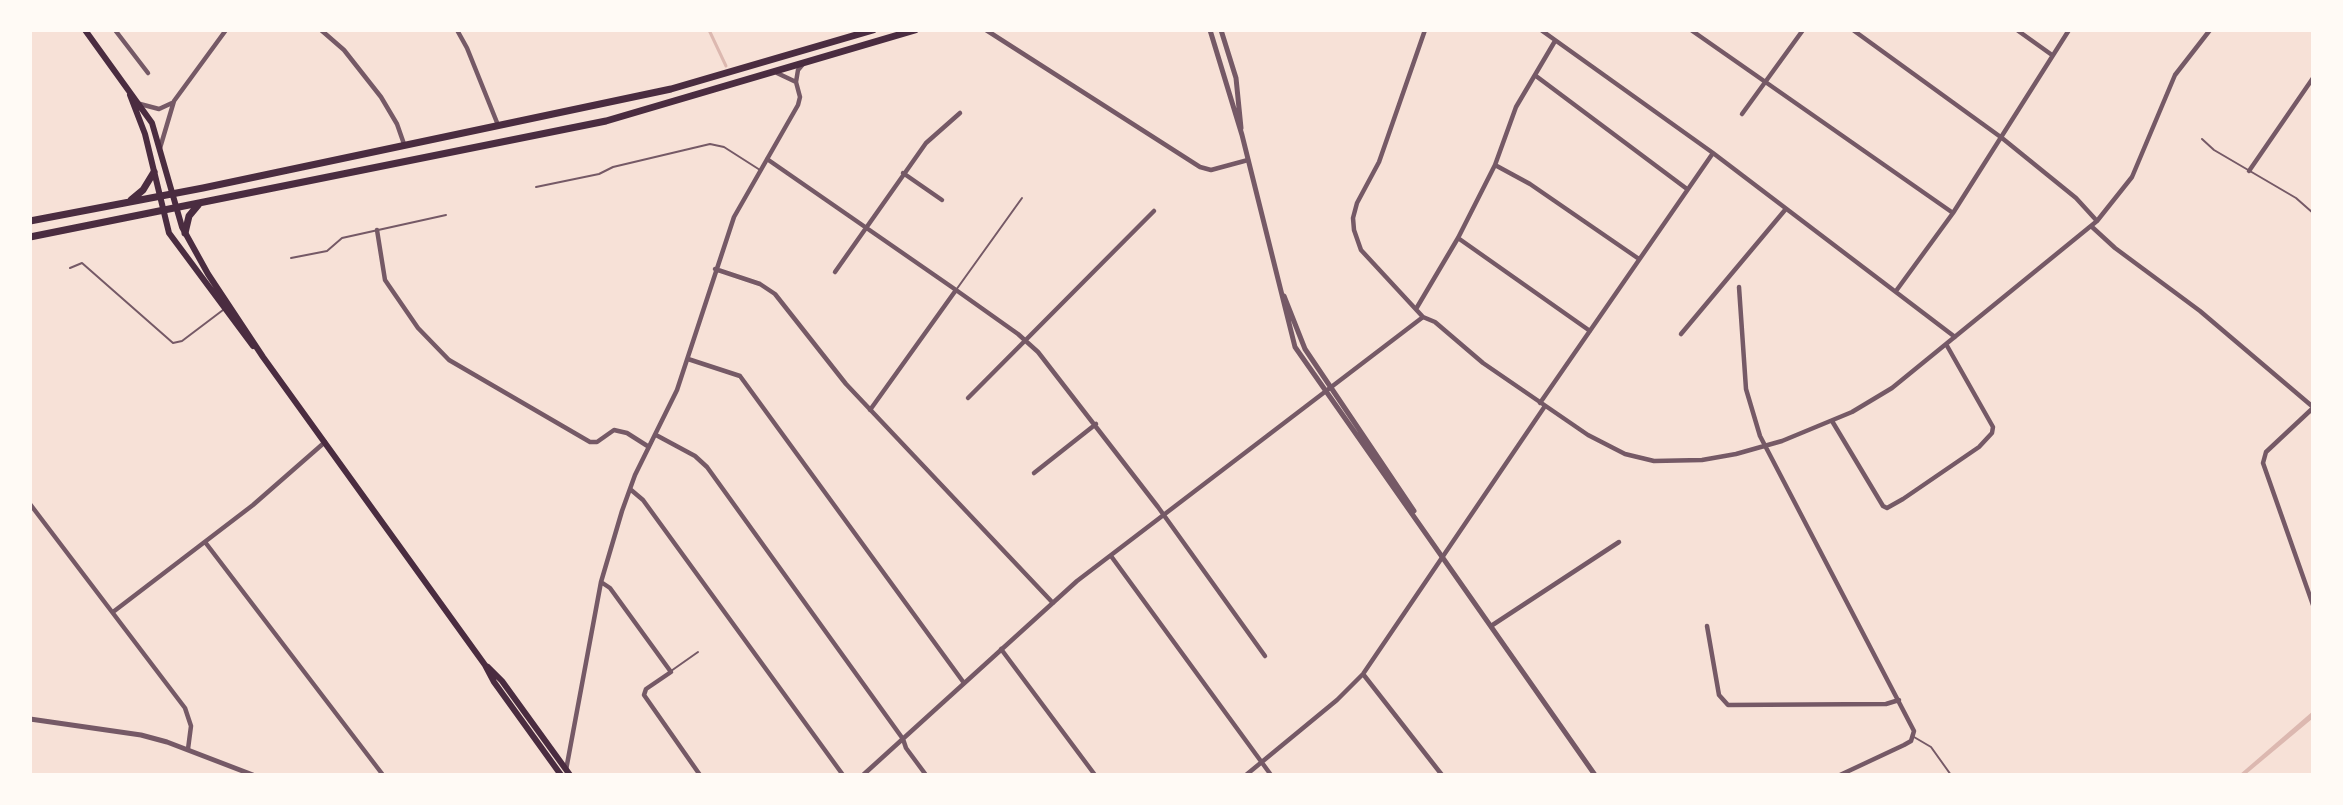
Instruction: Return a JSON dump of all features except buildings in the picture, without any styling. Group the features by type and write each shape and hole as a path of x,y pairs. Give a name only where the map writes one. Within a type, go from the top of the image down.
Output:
{"main road":[{"path":"85,30 152,123 171,193 185,233 227,308"},
{"path":"30,221 699,83 873,30"},
{"path":"30,237 606,121 915,30"},
{"path":"126,84 144,134 162,211 172,239 227,308 325,442 485,664 494,682 566,774"},
{"path":"129,201 143,190 154,172"},
{"path":"185,233 189,216 200,204"}],"street":[{"path":"115,30 148,73"},
{"path":"160,148 174,101 226,30"},
{"path":"321,30 344,50 381,97 398,124 404,144"},
{"path":"457,30 467,48 498,125"},
{"path":"986,30 1200,167 1211,170 1248,160"},
{"path":"1210,30 1242,135 1295,347 1325,394 1420,522 1595,775"},
{"path":"1221,30 1236,78 1242,135"},
{"path":"1425,30 1379,162 1357,203 1353,218 1354,230 1361,250 1424,318 1435,322 1483,363 1608,447 1654,460 1702,460 1766,447 1832,421 1874,400 2097,221 2132,177 2175,75 2210,30"},
{"path":"1541,30 1713,153 1955,337"},
{"path":"1691,30 1953,213"},
{"path":"1742,114 1803,30"},
{"path":"1853,30 2002,138 2076,198 2097,221"},
{"path":"2017,30 2052,55"},
{"path":"1896,291 1953,213 2069,30"},
{"path":"1416,309 1458,238 1495,165 1516,107 1555,41"},
{"path":"566,774 601,582 630,489 688,359 734,217 798,105 800,97 796,82 798,70 803,64"},
{"path":"774,72 785,75 796,82"},
{"path":"1536,76 1687,189"},
{"path":"2248,171 2313,78"},
{"path":"140,104 159,109 174,101"},
{"path":"835,272 926,143 960,113"},
{"path":"1540,403 1713,153"},
{"path":"767,159 1026,340 1048,362 1096,424 1265,656"},
{"path":"1495,165 1530,184 1639,259"},
{"path":"903,173 942,200"},
{"path":"1682,334 1785,210"},
{"path":"968,398 1154,211"},
{"path":"2091,226 2115,248 2200,311 2313,407 2266,452 2263,463 2313,605"},
{"path":"377,230 385,280 418,328 449,360 590,442 597,442 614,430 627,433 649,447"},
{"path":"1458,238 1590,331"},
{"path":"716,269 771,290 840,378 1053,603"},
{"path":"1281,286 1302,342 1404,493 1420,522"},
{"path":"1739,287 1746,389 1760,436 1912,724 1913,736 1904,745 1840,775"},
{"path":"870,410 957,290"},
{"path":"863,775 1053,603 1164,515 1424,318"},
{"path":"1832,421 1879,502 1887,508 1904,499 1979,447 1992,433 1993,427 1946,344"},
{"path":"688,359 740,376 964,683"},
{"path":"1246,775 1337,700 1363,674 1545,406"},
{"path":"1034,473 1096,424"},
{"path":"656,435 695,456 707,467 903,739 906,748 926,775"},
{"path":"113,612 205,542 325,442"},
{"path":"630,489 643,500 843,775"},
{"path":"30,504 185,708 191,726 188,749"},
{"path":"205,542 383,775"},
{"path":"1491,626 1619,542"},
{"path":"1111,556 1271,775"},
{"path":"601,582 610,588 671,672 646,689 645,698 700,775"},
{"path":"1707,626 1719,695 1728,705 1886,704 1899,700"},
{"path":"1001,650 1095,775"},
{"path":"1363,674 1442,775"},
{"path":"30,719 141,735 188,749 253,775"}],"lane":[{"path":"2202,139 2214,150 2287,192 2313,213"},
{"path":"536,188 599,174 613,167 710,144 724,147 760,170"},
{"path":"957,290 1022,198"},
{"path":"291,258 325,252 342,238 446,215"},
{"path":"70,268 82,263 173,343 182,341 227,308"},
{"path":"671,672 698,652"},
{"path":"1913,736 1931,747 1951,775"}],"shaded area":[{"path":"2313,711 2312,719 2245,775 2239,775"}],"waterway":[{"path":"709,30 726,66"}]}
